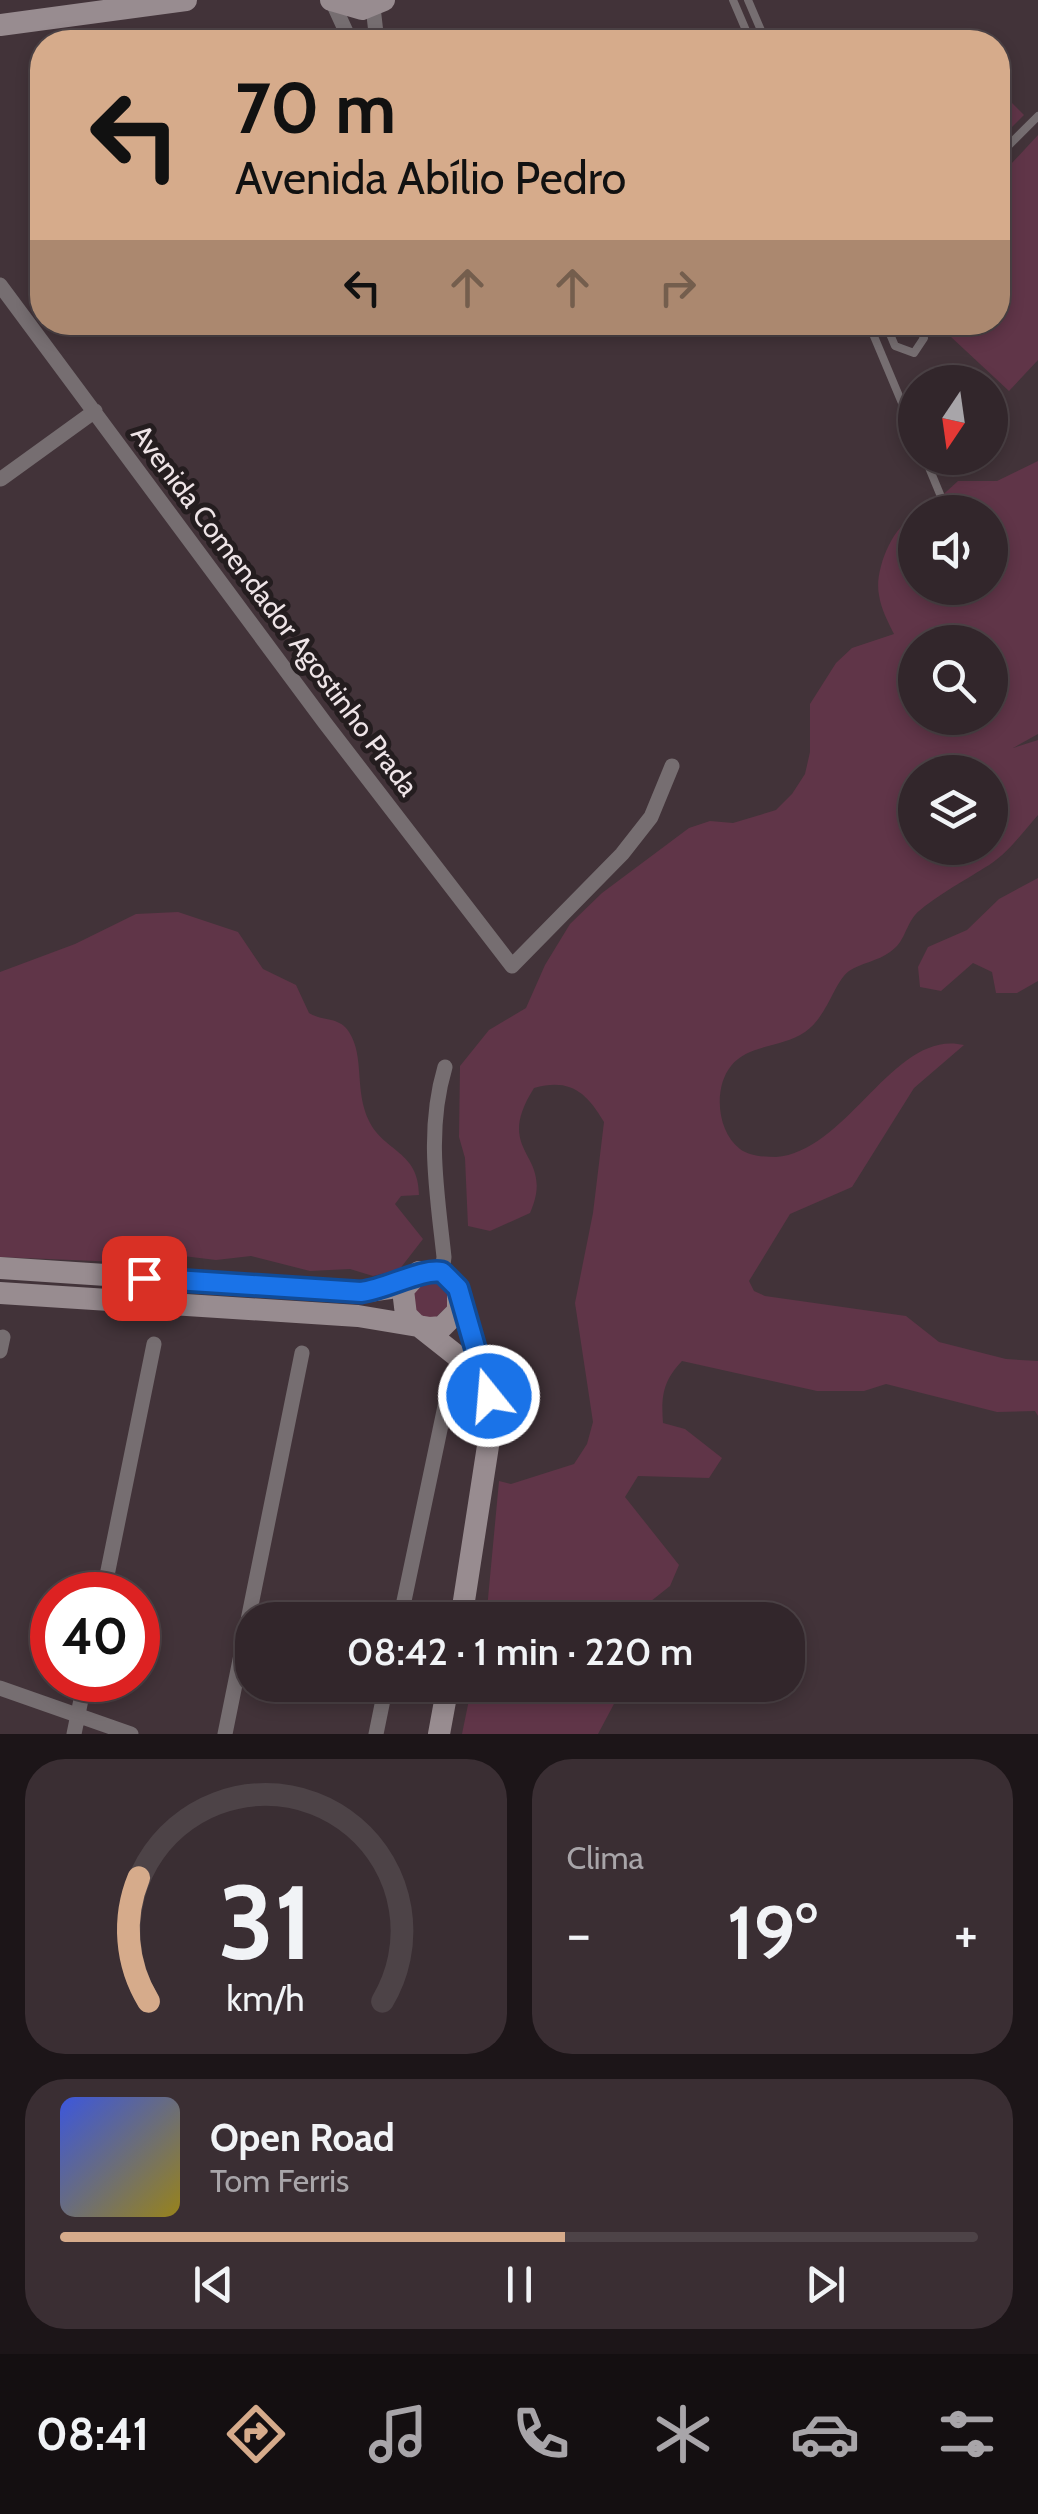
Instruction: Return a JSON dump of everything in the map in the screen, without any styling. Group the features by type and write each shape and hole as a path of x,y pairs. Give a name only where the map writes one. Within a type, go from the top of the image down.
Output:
{"street":[{"path":"0,25 186,0"},
{"path":"332,0 351,9 379,4 376,30"},
{"path":"332,0 345,30"},
{"name":"Avenida Comendador Agostinho Prada","path":"0,284 30,324"},
{"name":"Avenida Comendador Agostinho Prada","path":"38,335 325,724 512,966 622,854 651,817 672,766"},
{"path":"1,479 95,411"},
{"path":"442,1272 444,1257 432,1136 434,1102 445,1067"},
{"path":"0,1268 361,1292 390,1288 430,1270 442,1272 458,1288 489,1396 490,1433 464,1602"},
{"path":"410,1279 402,1303 417,1325 482,1376"},
{"path":"0,1293 442,1327 458,1311 460,1299"},
{"path":"107,1572 154,1344"},
{"path":"225,1734 302,1354"},
{"path":"404,1602 448,1387"},
{"path":"0,1688 131,1734"},
{"path":"74,1734 81,1702"},
{"path":"376,1734 383,1702"},
{"path":"439,1734 445,1702"}],"lane":[{"path":"733,0 746,30"},
{"path":"748,0 761,30"},
{"path":"1010,144 1038,116"},
{"path":"873,335 898,393"},
{"path":"890,335 895,346 914,353 922,335"}],"shaded area":[{"path":"1010,101 1024,115 1010,129"},
{"path":"1038,135 1038,360 1009,391 1008,365 981,365 949,335 1010,335 1010,165"},
{"path":"1038,461 1038,734 1013,748 1038,740 1038,815 1008,849 1008,755 898,755 898,865 989,865 921,909 895,948 849,971 805,1032 738,1059 725,1075 720,1109 726,1132 740,1149 752,1155 776,1157 802,1150 826,1135 915,1054 939,1045 964,1045 914,1088 852,1187 790,1214 749,1281 754,1291 765,1296 906,1316 939,1342 1006,1359 1038,1361 1038,1416 1035,1411 997,1412 886,1384 864,1391 817,1391 682,1361 665,1389 663,1423 685,1429 722,1458 709,1478 638,1476 625,1497 679,1565 670,1586 650,1602 488,1602 499,1481 511,1484 574,1464 587,1444 593,1422 575,1303 593,1213 604,1122 583,1095 567,1086 534,1088 519,1128 536,1177 530,1213 490,1231 468,1226 465,1158 459,1137 460,1066 489,1030 526,1008 545,965 570,924 602,893 689,828 710,821 733,823 776,810 792,794 805,774 810,752 810,704 836,663 852,648 894,634 878,585 886,550 898,530 898,605 1008,605 1008,495 943,495 958,481 997,481"},
{"path":"1038,878 1038,981 1017,993 996,993 992,972 973,963 941,991 920,987 918,967 928,947 967,930 999,899"},
{"path":"178,912 238,932 263,969 296,985 309,1013 340,1024 349,1032 357,1052 369,1121 407,1160 417,1180 419,1195 401,1196 395,1204 423,1239 399,1270 373,1276 350,1269 310,1271 251,1256 216,1260 175,1255 119,1262 0,1257 0,972 75,944 136,914"},
{"path":"425,1279 444,1284 451,1303 433,1320 414,1313 411,1293"},
{"path":"469,1702 615,1702 598,1734 462,1734"}],"route":[{"path":"144,1278 361,1292 390,1288 419,1272 442,1272 458,1288 489,1396"}]}
